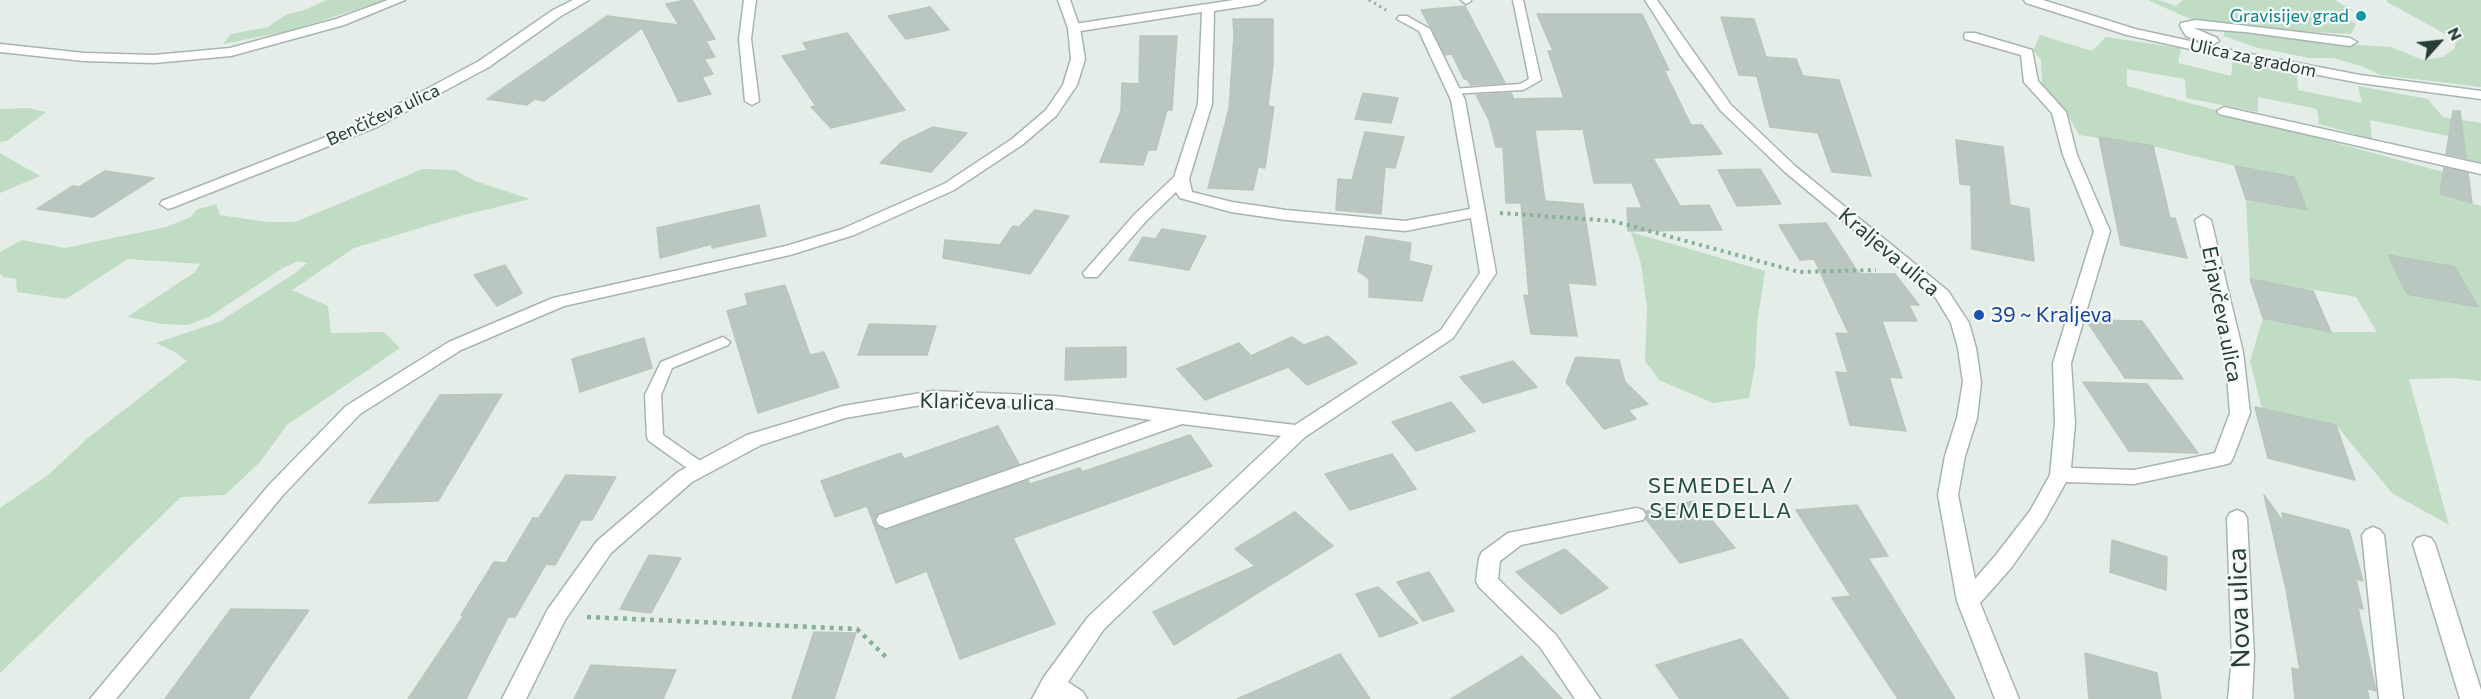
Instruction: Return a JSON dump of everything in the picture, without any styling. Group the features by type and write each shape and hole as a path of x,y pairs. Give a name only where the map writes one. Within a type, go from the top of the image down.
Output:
{"street":[{"path":"0,48 84,57 154,59 231,52 340,22 399,0"},
{"name":"Benčičeva ulica","path":"168,204 372,124 484,64 557,13 583,0"},
{"path":"750,0 745,39 752,101"},
{"path":"102,699 276,490 353,410 455,346 559,302 790,250 848,232 949,187 1017,142 1051,113 1070,85 1078,59 1074,28 1065,0"},
{"path":"1074,28 1258,0"},
{"name":"Kraljeva ulica","path":"1651,0 1687,56 1726,108 1790,169 1914,269 1942,295 1960,323 1967,348 1972,382 1967,418 1955,456 1948,495 1968,601"},
{"name":"Ulica za gradom","path":"2030,0 2132,32 2360,80 2481,95"},
{"path":"1091,273 1141,217 1181,179 1205,104 1208,7"},
{"path":"1075,699 1048,692 1096,623 1298,432 1447,334 1488,273 1458,100 1424,30 1403,19"},
{"path":"2350,42 2245,28 2196,24 2186,26 2191,33 2204,39 2347,70 2360,80"},
{"path":"1970,36 2027,52 2031,82 2058,112 2070,155 2102,231 2062,363 2064,423 2060,474 2037,516 2002,562 1968,601 2007,699"},
{"path":"2224,111 2481,169"},
{"path":"1181,179 1185,195 1231,207 1286,215 1405,226 1479,212"},
{"name":"Erjavčeva ulica","path":"2060,474 2134,477 2223,458 2240,413 2234,352 2203,220"},
{"name":"Klaričeva ulica","path":"514,699 556,615 604,547 685,477 754,440 843,412 933,397 1055,402 1298,432"},
{"path":"886,520 1184,417"},
{"path":"1588,699 1548,641 1487,581 1490,558 1515,538 1636,515"},
{"name":"Nova ulica","path":"2236,518 2243,657 2240,699"},
{"path":"2373,535 2391,699"},
{"path":"2424,544 2472,699"}],"lane":[{"path":"1453,92 1523,87 1535,80 1518,0"},
{"path":"700,469 655,437 653,395 666,365 723,342"}],"path":[{"path":"1479,212 1613,221 1799,272 1914,269"},
{"path":"556,615 857,629 888,659"}],"green space":[{"path":"326,0 386,0 289,31 223,44 231,34 268,27 286,15"},
{"path":"2148,0 2158,0 2176,6 2183,0 2334,0 2353,10 2333,12 2356,24 2351,34 2292,31 2190,19"},
{"path":"2387,0 2481,0 2481,87 2381,75 2334,58 2310,58 2258,48 2224,36 2224,31 2250,31 2324,43 2391,47 2423,60 2443,57 2455,48 2456,40"},
{"path":"2040,35 2092,51 2106,37 2181,48 2178,63 2231,76 2233,59 2297,75 2298,90 2362,103 2358,86 2428,99 2443,117 2481,123 2481,164 2466,159 2463,139 2370,120 2372,139 2319,124 2317,109 2258,97 2258,112 2186,98 2185,79 2127,69 2127,86 2443,172 2440,194 2481,206 2481,381 2455,378 2409,379 2449,525 2392,493 2336,425 2262,409 2250,361 2263,318 2331,332 2377,332 2356,297 2250,279 2246,199 2307,210 2294,177 2235,166 2153,146 2079,135 2066,112 2042,84 2041,60 2033,50","holes":["2388,256 2455,267 2477,306 2408,294"]},
{"path":"28,108 46,112 7,141 0,142 0,109"},
{"path":"0,153 40,176 0,193"},
{"path":"423,169 455,170 475,181 530,199 456,217 354,248 292,290 328,306 331,333 384,332 400,348 287,425 260,462 225,495 181,497 0,673 0,508 48,475 88,438 187,361 156,343 219,322 294,274 307,263 298,261 283,268 209,317 187,325 163,324 127,317 195,272 200,264 128,259 66,299 17,292 16,279 0,274 0,252 22,240 65,248 166,227 191,217 196,210 216,204 220,215 267,222 295,222"},
{"path":"1631,232 1765,271 1757,324 1755,367 1749,398 1713,403 1659,380 1645,361 1647,309 1641,264"}],"building":[{"path":"692,0 715,39 706,41 715,57 704,59 713,74 702,77 711,94 679,102 642,28 544,101 535,99 527,105 487,99 607,16 679,25 666,4"},
{"path":"1465,6 1505,83 1471,85 1467,79 1464,79 1452,54 1445,55 1421,10"},
{"path":"930,7 949,30 906,39 888,16"},
{"path":"1537,14 1642,14 1669,70 1664,70 1691,125 1702,125 1722,154 1653,158 1680,206 1709,205 1722,230 1628,231 1627,208 1642,208 1632,183 1594,183 1583,129 1535,130 1545,201 1583,204 1596,285 1568,283 1577,336 1531,334 1524,295 1529,296 1521,203 1506,203 1503,147 1496,147 1489,120 1476,95 1511,93 1514,99 1564,98 1548,51 1553,51"},
{"path":"1721,17 1754,19 1766,57 1796,59 1803,76 1839,80 1871,176 1832,172 1818,133 1770,127 1757,76 1739,75"},
{"path":"1233,19 1273,19 1273,65 1268,106 1274,107 1265,168 1258,167 1253,190 1208,188 1229,109"},
{"path":"847,33 905,110 831,128 811,107 816,106 782,56 808,50 803,43"},
{"path":"1140,36 1177,36 1172,110 1167,110 1156,150 1148,150 1143,165 1100,162 1121,111 1122,83 1139,84"},
{"path":"1363,93 1398,98 1391,123 1355,119"},
{"path":"2453,111 2460,111 2466,158 2446,154"},
{"path":"933,127 967,133 931,172 880,163 902,142"},
{"path":"1365,132 1404,137 1395,168 1385,167 1381,214 1336,210 1338,179 1352,180"},
{"path":"2099,137 2153,146 2170,218 2175,218 2187,258 2121,245"},
{"path":"1956,140 2003,147 2010,205 2029,209 2034,261 1972,249 1971,185 1960,184"},
{"path":"2235,166 2294,177 2307,210 2246,199"},
{"path":"2444,168 2468,173 2472,203 2440,194"},
{"path":"1760,169 1781,204 1737,206 1718,170"},
{"path":"105,171 154,178 93,217 37,209 73,186 79,187"},
{"path":"759,205 766,236 712,248 712,244 660,258 657,228"},
{"path":"1035,210 1069,216 1030,274 943,258 945,240 1000,245 1013,226 1019,227"},
{"path":"1826,223 1859,274 1895,274 1919,305 1909,305 1917,321 1882,321 1902,378 1889,377 1906,431 1850,425 1836,372 1848,373 1836,333 1849,334 1814,259 1800,260 1779,225"},
{"path":"1162,229 1206,236 1189,270 1129,260 1143,237 1156,239"},
{"path":"1366,236 1411,243 1409,261 1432,266 1422,301 1369,297 1369,279 1358,271"},
{"path":"2388,255 2455,267 2478,307 2407,294"},
{"path":"505,265 522,293 497,306 474,275"},
{"path":"2250,279 2313,291 2331,332 2263,318"},
{"path":"785,285 810,355 824,352 839,387 758,413 727,311 748,305 745,294"},
{"path":"2086,320 2142,321 2183,379 2125,378"},
{"path":"869,324 936,326 927,355 858,355"},
{"path":"1328,336 1357,363 1307,385 1288,367 1205,400 1177,369 1239,343 1251,356 1292,337 1304,345"},
{"path":"644,338 652,368 580,392 572,359"},
{"path":"1126,347 1126,377 1065,380 1066,348"},
{"path":"1576,357 1619,360 1625,382 1648,404 1628,410 1636,419 1604,429 1566,382"},
{"path":"1513,361 1537,387 1483,403 1460,377"},
{"path":"2083,382 2147,384 2198,453 2129,451"},
{"path":"502,394 438,501 369,503 440,395"},
{"path":"1451,402 1475,431 1416,451 1392,422"},
{"path":"2255,407 2336,425 2355,480 2268,458"},
{"path":"998,426 1019,464 878,513 874,519 877,526 887,530 1028,480 1030,484 1080,468 1082,472 1190,435 1212,466 1013,538 1055,624 960,659 927,571 896,583 867,506 835,517 821,481 901,453 904,459"},
{"path":"1392,454 1416,489 1350,510 1325,474"},
{"path":"566,475 616,477 592,520 581,520 555,565 546,564 515,617 508,617 466,699 408,699 464,615 461,615 494,562 506,563 533,518 539,518"},
{"path":"2264,495 2284,523 2282,513 2349,530 2363,581 2356,579 2363,609 2358,608 2376,691 2367,688 2369,699 2295,699 2292,668 2300,670 2286,589"},
{"path":"1694,501 1697,519 1710,518 1735,548 1680,563 1646,519 1646,511"},
{"path":"1857,505 1888,556 1868,558 1955,699 1898,699 1832,598 1851,596 1796,510"},
{"path":"1295,512 1333,546 1174,645 1153,612 1255,566 1235,549"},
{"path":"2112,540 2167,557 2166,590 2110,572"},
{"path":"1565,549 1608,588 1561,614 1516,572"},
{"path":"649,555 681,558 651,613 620,609"},
{"path":"1429,572 1454,611 1423,621 1397,582"},
{"path":"1378,587 1418,623 1380,637 1356,594"},
{"path":"231,609 309,610 248,699 165,699"},
{"path":"814,632 856,633 834,699 792,699"},
{"path":"1741,639 1789,699 1680,699 1656,665"},
{"path":"2085,653 2157,673 2161,699 2089,699"},
{"path":"1340,654 1370,699 1237,699"},
{"path":"1522,656 1562,699 1451,699"},
{"path":"591,665 676,670 663,699 574,699"}],"place":[{"name":"Gravisijev grad","path":"2361,16"},
{"name":"39 ~ Kraljeva","path":"1979,315"}],"district":[{"name":"SEMEDELA / SEMEDELLA","path":"1721,498"}]}
